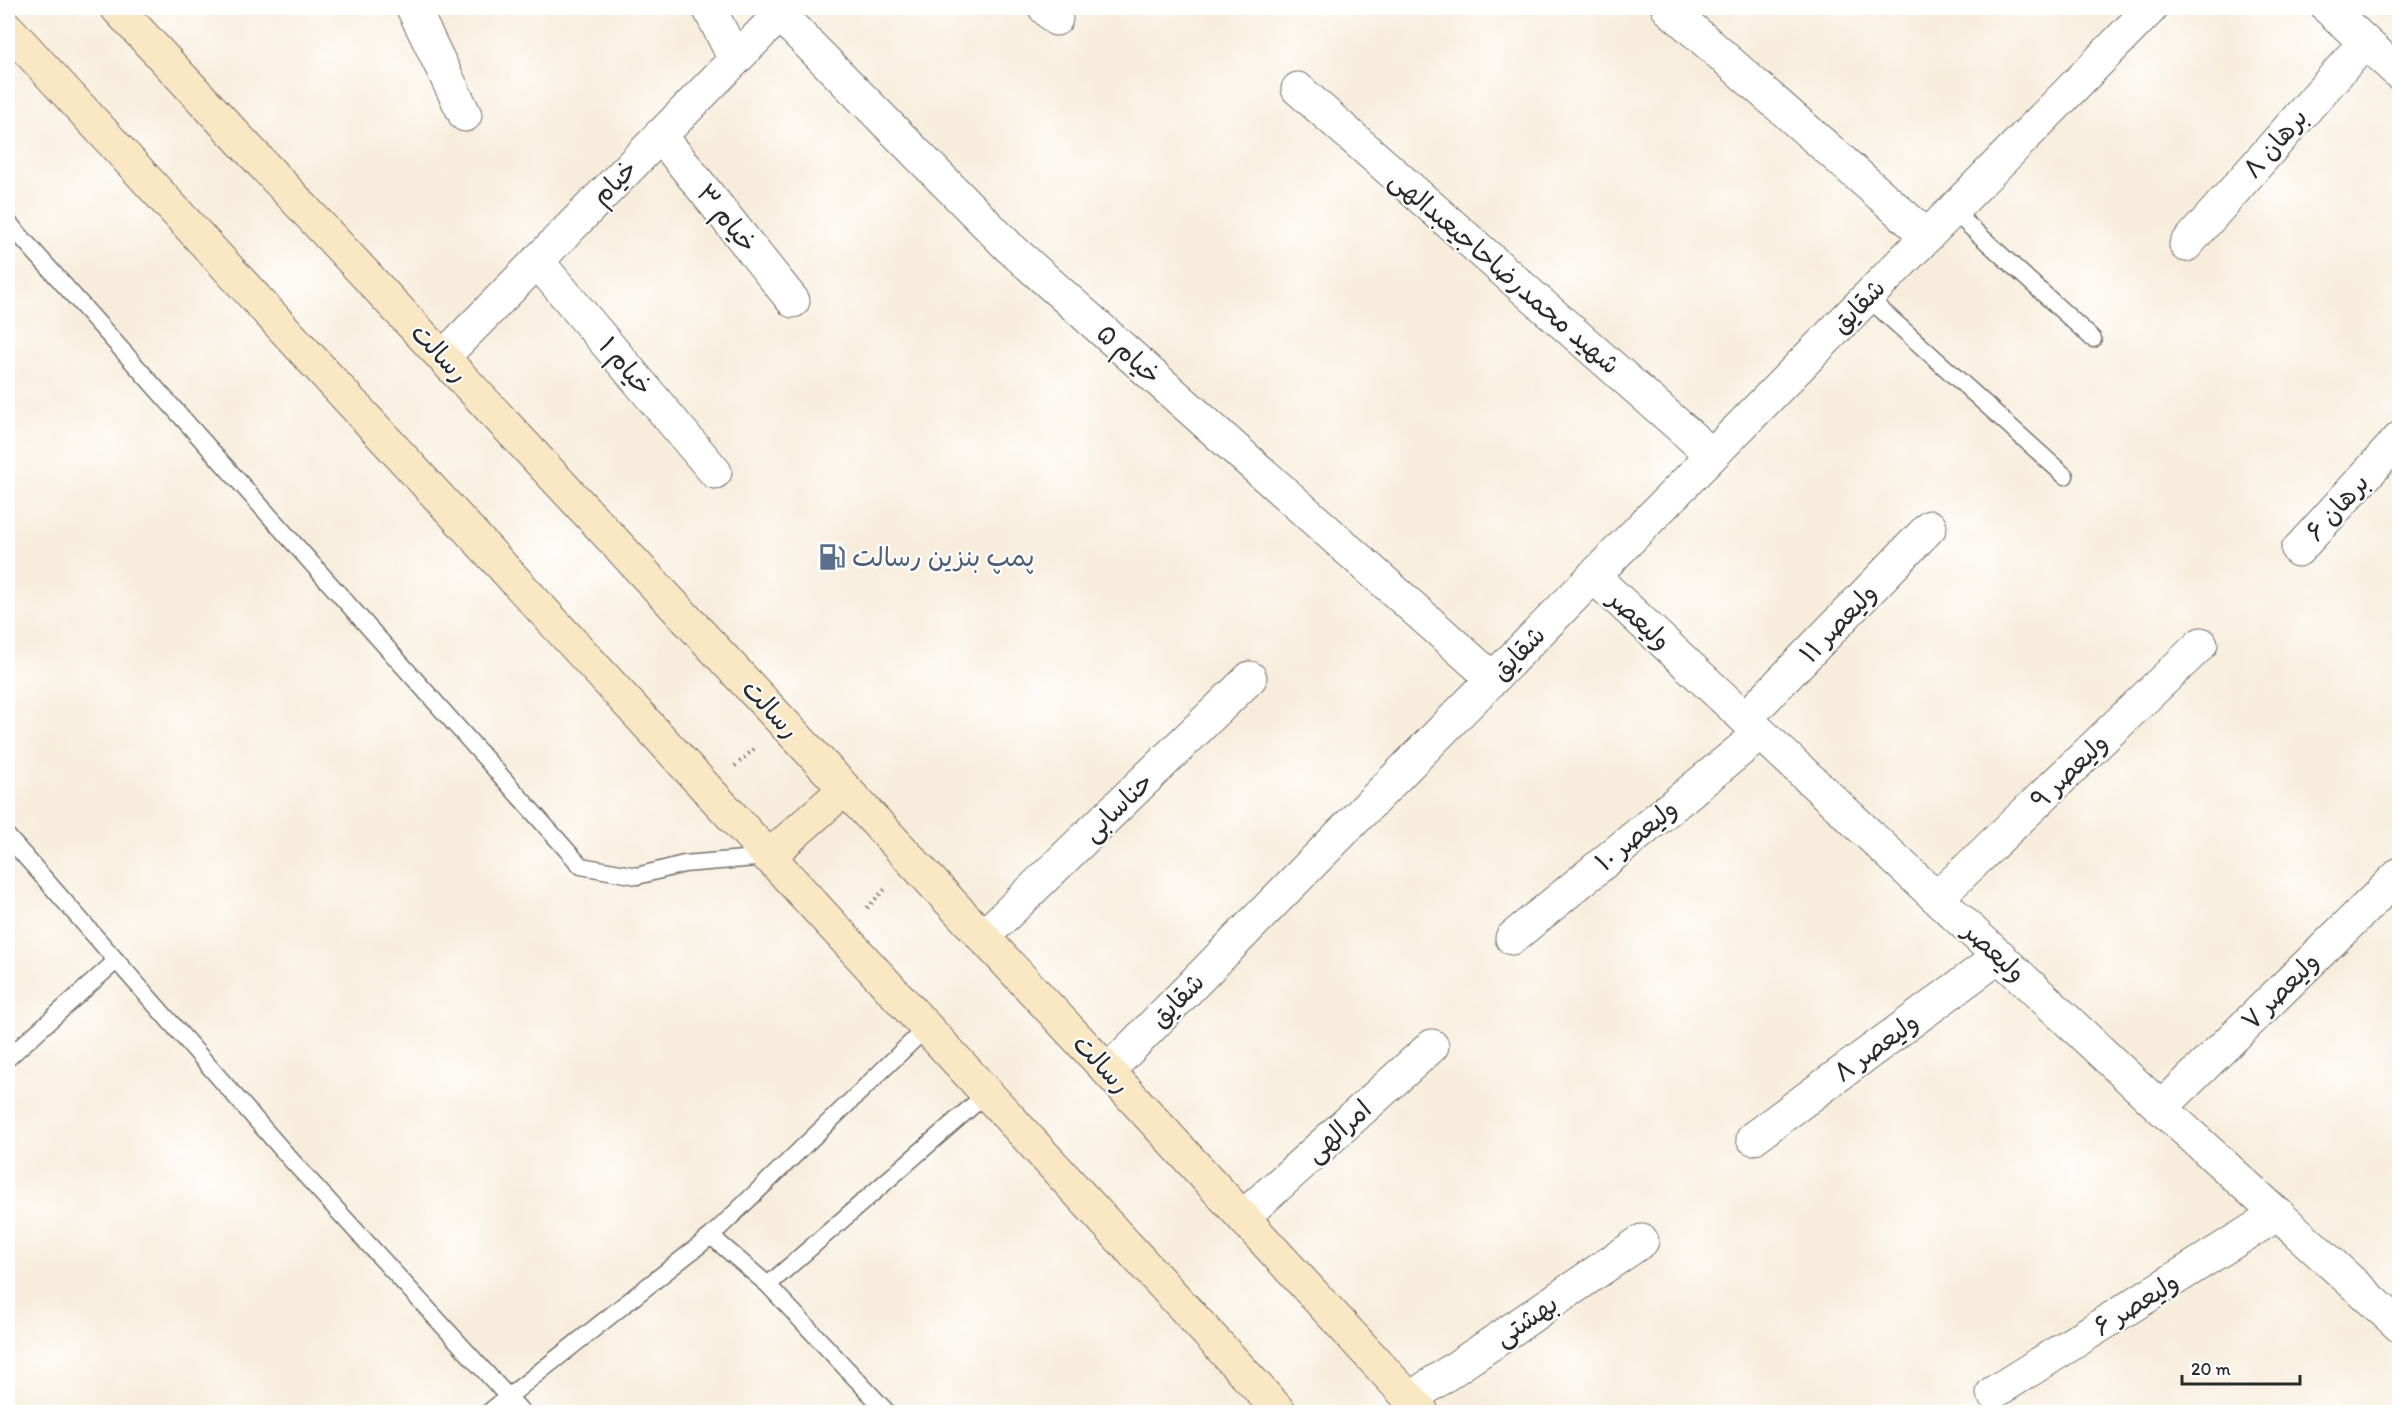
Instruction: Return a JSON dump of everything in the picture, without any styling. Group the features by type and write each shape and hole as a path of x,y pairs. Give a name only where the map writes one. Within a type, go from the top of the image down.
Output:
{"main road":[{"name":"رسالت","path":"117,8 913,861 1416,1406"},
{"path":"8,29 1280,1413"},
{"path":"768,856 845,789"}],"street":[{"path":"413,8 465,115"},
{"path":"709,8 735,59"},
{"path":"1668,8 1927,236"},
{"name":"شقایق","path":"1108,1071 2151,8"},
{"path":"2328,8 2400,74"},
{"name":"خیام","path":"443,357 783,11"},
{"name":"خیام ۵","path":"783,11 1009,247 1493,679"},
{"name":"برهان ۸","path":"2186,245 2365,42"},
{"name":"شهید محمدرضاحاجیعبدالهی","path":"1298,89 1712,455"},
{"name":"خیام ۳","path":"660,135 794,301"},
{"name":"خیام ۱","path":"537,261 715,472"},
{"name":"برهان ۶","path":"2298,550 2400,438"},
{"name":"ولیعصر ۱۱","path":"1753,725 1930,527"},
{"name":"ولیعصر","path":"1593,576 2162,1108 2278,1214 2394,1310"},
{"name":"ولیعصر ۹","path":"1937,898 2201,644"},
{"name":"حناسابی","path":"983,937 1250,678"},
{"name":"ولیعصر ۱۰","path":"1512,938 1753,725"},
{"name":"ولیعصر ۷","path":"2162,1108 2400,874"},
{"name":"ولیعصر ۸","path":"1753,1138 2000,956"},
{"name":"امرالهی","path":"1243,1217 1432,1046"},
{"name":"ولیعصر ۶","path":"1993,1394 2278,1214"},
{"name":"بهشتی","path":"1416,1406 1642,1241"}],"lane":[{"path":"1952,210 2093,339"},
{"path":"8,222 581,866 637,876 684,864 768,856"},
{"path":"1867,297 2065,477"},
{"path":"8,837 293,1162 522,1413"},
{"path":"8,1058 116,961"},
{"path":"489,1413 507,1396 711,1236 926,1028"},
{"path":"768,1285 986,1094"},
{"path":"711,1236 768,1285 887,1413"}],"path":[{"path":"708,791 783,722"},
{"path":"840,934 913,861"}],"place":[{"name":"پمپ بنزین رسالت","path":"832,557"}]}
